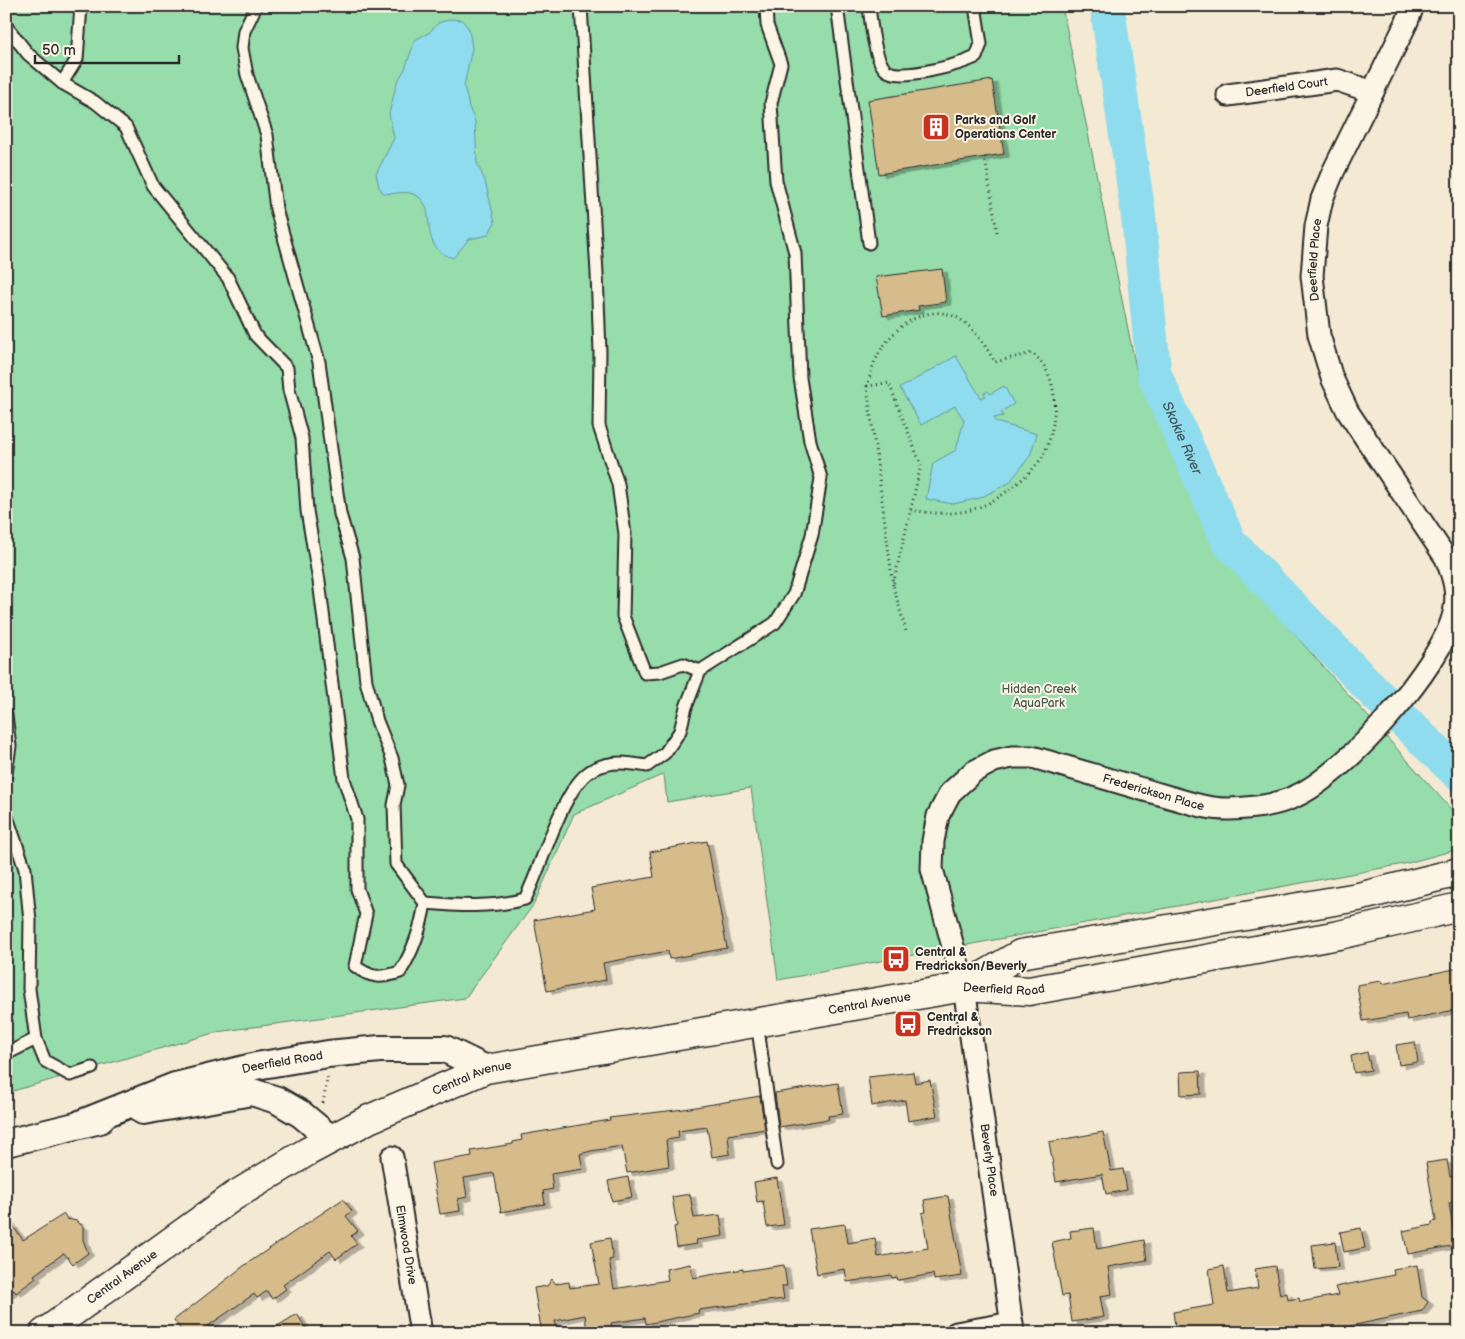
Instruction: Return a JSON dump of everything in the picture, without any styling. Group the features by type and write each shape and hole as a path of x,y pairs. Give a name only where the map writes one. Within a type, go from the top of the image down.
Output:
{"main road":[{"name":"Deerfield Road","path":"964,987 1020,954 1358,897 1459,872"},
{"name":"Deerfield Road","path":"964,987 1030,991 1339,935 1459,906"},
{"name":"Central Avenue","path":"44,1333 234,1196 369,1119 486,1069 964,987"}],"street":[{"name":"Deerfield Place","path":"1413,6 1333,172 1322,199 1316,226 1312,276 1319,335 1332,378 1348,412 1446,558 1457,586"},
{"name":"Deerfield Court","path":"1228,95 1337,80 1373,92"},
{"name":"Frederickson Place","path":"964,987 932,869 933,841 938,816 950,793 973,772 994,761 1012,757 1032,757 1192,803 1226,810 1264,807 1296,796 1322,780 1358,751 1419,679 1440,645 1454,613 1457,586"},
{"name":"Beverly Place","path":"964,987 1012,1328"},
{"name":"Deerfield Road","path":"82,1123 175,1086 256,1066 328,1054 380,1050 444,1049 486,1069"},
{"name":"Deerfield Road","path":"6,1143 82,1123 252,1092 277,1100 301,1114 331,1139"},
{"name":"Elmwood Drive","path":"392,1157 421,1333"},
{"path":"956,1333 1012,1328"}],"lane":[{"path":"62,82 78,59 81,6"},
{"path":"256,6 244,31 242,48 247,75 267,135 276,209 319,362 340,514 353,558 366,681 377,721 392,758 398,785 394,805 396,864 425,903 464,906 508,903 525,898 534,882 563,807 578,783 593,769 623,762 647,766 665,753 680,731 700,671 775,623 794,594 812,535 821,478 810,441 800,378 795,253 776,181 771,103 781,64 766,25 766,6"},
{"path":"581,6 596,245 600,352 599,426 618,484 625,534 623,616 645,673 660,672 684,664 700,671"},
{"path":"837,6 869,243"},
{"path":"869,6 878,55 886,70 899,76 964,63 976,57 981,44 975,6"},
{"path":"6,26 28,54 62,82 96,102 126,127 153,186 228,278 255,335 287,368 289,390 302,438 307,511 320,581 344,779 357,819 357,888 366,914 355,966 363,972 381,978 400,972 416,943 425,903"},
{"path":"6,715 10,746 6,774"},
{"path":"6,814 25,869 30,921 29,989 36,1039 45,1061 70,1075 92,1068"},
{"path":"757,1022 777,1164"},
{"path":"6,1054 36,1039"}],"path":[{"path":"985,157 997,232"},
{"path":"906,631 893,584 867,386 877,357 900,326 917,316 936,313 952,315 967,324 984,345 994,362 1032,353 1043,361 1055,394 1053,424 1044,453 1003,496 982,507 954,514 911,510"},
{"path":"867,386 889,383 921,465 893,584"},
{"path":"319,1110 330,1068"}],"green space":[{"name":"Hidden Creek AquaPark","path":"6,6 1062,6 1138,378 1217,548 1459,818 1459,849 1404,864 778,980 751,788 667,802 664,774 574,814 534,904 465,998 217,1032 6,1093"}],"water":[{"path":"451,19 462,20 469,29 472,48 464,86 469,107 475,121 477,163 485,181 495,222 488,235 469,239 453,258 441,252 434,244 430,235 428,214 420,198 410,193 383,193 379,187 376,174 394,138 389,114 397,82 405,69 415,40 430,32 438,23"},
{"path":"956,356 981,398 986,396 984,393 988,391 990,394 1004,386 1014,404 1001,412 1003,416 994,418 996,422 1037,434 1030,456 1009,483 980,498 953,504 926,499 933,463 956,450 964,420 955,406 921,425 900,388"}],"building":[{"name":"Parks and Golf Operations Center","path":"992,80 1004,154 879,174 868,100"},
{"path":"942,269 946,302 918,306 919,310 883,316 876,277"},
{"path":"707,841 727,948 669,959 668,951 603,963 606,980 547,991 534,920 595,909 591,888 654,877 650,852"},
{"path":"1459,968 1459,1009 1407,1020 1406,1014 1363,1021 1357,985 1381,981 1382,984"},
{"path":"1415,1042 1418,1062 1399,1065 1396,1045"},
{"path":"1367,1052 1371,1070 1354,1073 1351,1056"},
{"path":"1200,1071 1201,1094 1181,1095 1180,1072"},
{"path":"913,1072 915,1083 930,1080 937,1116 908,1121 905,1100 872,1106 868,1077"},
{"path":"838,1083 843,1114 828,1116 829,1119 779,1127 775,1093"},
{"path":"760,1096 765,1129 728,1135 730,1154 712,1157 707,1127 678,1131 679,1138 666,1140 669,1166 627,1173 622,1146 591,1151 580,1154 583,1169 551,1174 553,1189 543,1191 545,1204 501,1212 494,1173 464,1178 467,1197 458,1199 460,1211 440,1214 431,1163 472,1156 471,1151 513,1144 513,1142 522,1140 521,1135 610,1120 609,1118 684,1109"},
{"path":"1103,1132 1111,1171 1123,1169 1127,1190 1106,1194 1102,1174 1056,1182 1049,1142"},
{"path":"1447,1160 1450,1177 1459,1176 1459,1202 1449,1203 1456,1245 1408,1254 1403,1231 1432,1225 1432,1222 1436,1221 1426,1163"},
{"path":"628,1177 632,1197 612,1201 608,1181"},
{"path":"777,1178 784,1225 767,1227 763,1201 757,1202 754,1182"},
{"path":"690,1194 694,1218 720,1215 723,1236 696,1240 697,1244 677,1247 674,1227 677,1226 672,1197"},
{"path":"948,1196 962,1276 934,1280 933,1274 898,1280 897,1277 892,1278 891,1275 847,1282 845,1269 817,1274 809,1229 845,1224 848,1243 875,1238 878,1257 928,1248 922,1213 926,1212 924,1200"},
{"path":"343,1199 352,1211 346,1216 358,1231 351,1236 357,1244 336,1259 330,1251 283,1285 286,1289 272,1299 267,1291 257,1298 254,1294 208,1326 213,1333 183,1333 174,1320 245,1265"},
{"path":"64,1214 67,1219 77,1221 83,1227 83,1240 88,1253 73,1264 64,1253 34,1275 36,1278 16,1293 14,1290 6,1295 6,1217 23,1240"},
{"path":"1094,1228 1097,1249 1144,1240 1147,1260 1108,1267 1112,1294 1100,1296 1104,1317 1072,1322 1068,1295 1062,1296 1052,1242 1071,1238 1070,1231"},
{"path":"1361,1228 1365,1248 1344,1252 1340,1232"},
{"path":"610,1238 613,1259 609,1260 614,1289 668,1280 666,1269 690,1264 693,1278 743,1269 743,1271 784,1265 787,1286 782,1286 784,1299 698,1310 699,1313 646,1324 645,1318 611,1323 613,1333 587,1333 585,1315 555,1321 557,1333 542,1333 534,1288 547,1286 552,1279 556,1284 569,1282 570,1288 599,1284 591,1242"},
{"path":"1335,1242 1338,1267 1315,1269 1312,1245"},
{"path":"1417,1265 1422,1297 1428,1302 1422,1311 1341,1328 1342,1333 1176,1333 1173,1312 1214,1305 1209,1269 1224,1266 1228,1293 1258,1288 1255,1269 1275,1266 1280,1295 1287,1293 1288,1300 1299,1298 1300,1302 1338,1295 1335,1287 1394,1275 1393,1269"},
{"path":"297,1314 309,1333 266,1333"}],"waterway":[{"name":"Skokie River","path":"1107,6 1138,212 1154,374 1229,542 1375,693 1459,774"}],"place":[{"name":"Parks and Golf Operations Center","path":"936,127"},
{"name":"Central & Fredrickson/Beverly","path":"896,959"},
{"name":"Central & Fredrickson","path":"908,1024"}]}
